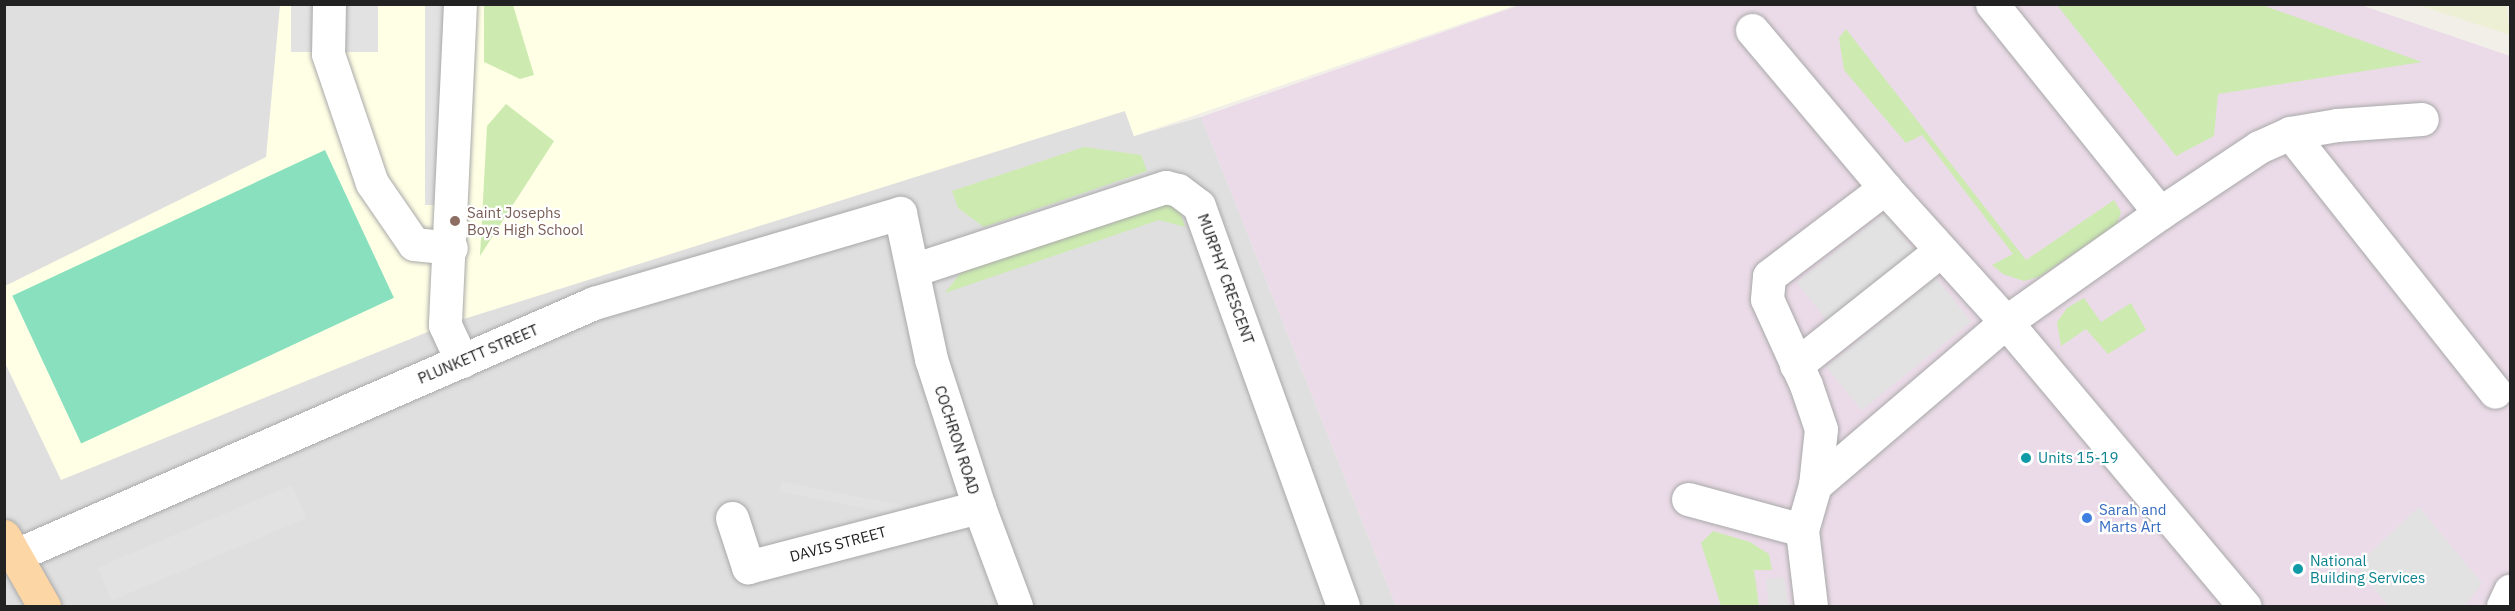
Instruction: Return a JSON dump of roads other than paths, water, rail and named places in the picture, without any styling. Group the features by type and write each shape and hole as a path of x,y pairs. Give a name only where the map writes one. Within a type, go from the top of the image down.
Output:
{"main road":[{"path":"10,546 44,606"}],"street":[{"path":"329,4 328,54 372,183 414,244 451,248"},
{"path":"460,4 451,248 445,326 462,361"},
{"path":"1992,4 2160,213"},
{"path":"1752,30 1885,188 2006,322 2244,606"},
{"path":"1815,485 2006,322 2160,213 2259,147 2290,133 2422,119"},
{"path":"2290,133 2495,392"},
{"name":"MURPHY CRESCENT","path":"913,270 1166,187 1178,190 1199,206 1343,606"},
{"path":"1811,606 1802,530 1815,485 1821,429 1796,364 1767,299 1769,276 1885,188"},
{"name":"PLUNKETT STREET","path":"10,546 462,361 594,303 900,213 913,270"},
{"path":"1796,364 1940,251"},
{"name":"COCHRON ROAD","path":"913,270 931,360 978,507 1016,606"},
{"path":"1688,499 1802,530"},
{"name":"DAVIS STREET","path":"732,518 748,567 978,507"},
{"path":"2503,606 2511,591"}],"place":[{"name":"Saint Josephs Boys High School","path":"455,221"},
{"name":"Units 15-19","path":"2026,458"},
{"name":"Sarah and Marts Art","path":"2087,518"},
{"name":"National Building Services","path":"2298,569"}]}
